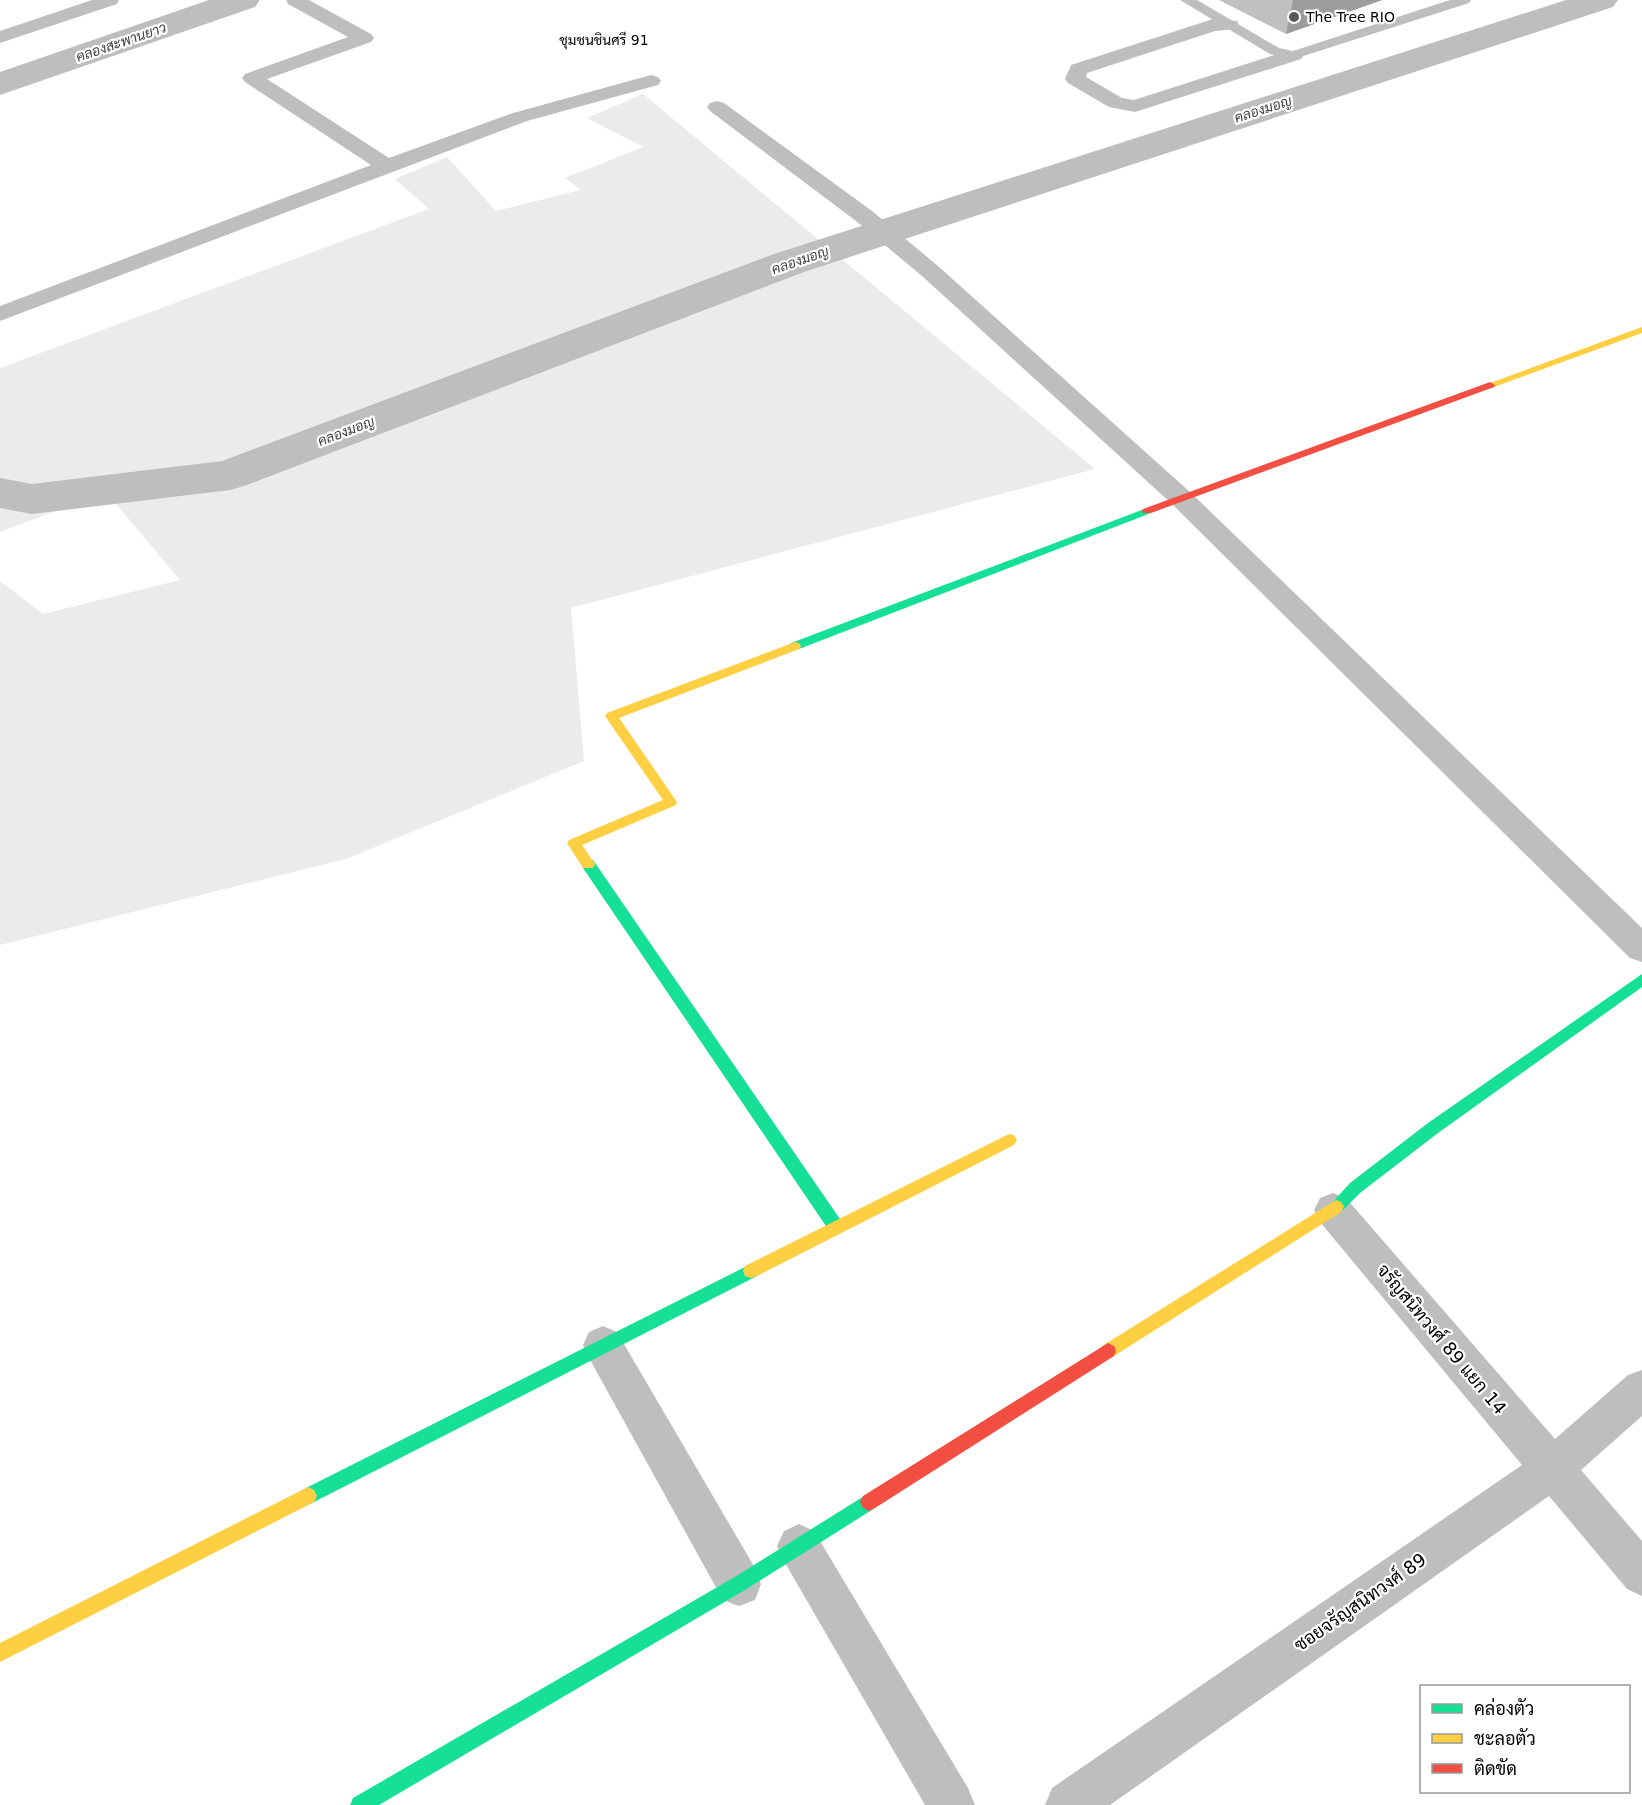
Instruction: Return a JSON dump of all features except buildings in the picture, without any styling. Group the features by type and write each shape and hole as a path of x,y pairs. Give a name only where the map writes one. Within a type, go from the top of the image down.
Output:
{"street":[{"path":"0,37 110,0"},
{"path":"295,0 364,38 252,78 387,166"},
{"path":"1230,25 1213,25 1078,69 1075,79 1116,103 1135,106 1294,55"},
{"path":"0,314 520,117 651,81"},
{"path":"717,107 864,216 930,271 1181,498 1642,949"},
{"path":"836,1227 574,843 671,802 610,716 1181,498 1642,330"},
{"path":"360,1805 739,1584 1333,1210 1355,1188 1433,1128 1642,980"},
{"path":"0,1653 1008,1140"},
{"name":"จรัญสนิทวงศ์ 89 แยก 14","path":"1333,1210 1642,1574"},
{"path":"603,1345 739,1584"},
{"name":"ซอยจรัญสนิทวงศ์ 89","path":"1069,1805 1552,1468 1642,1389"},
{"path":"799,1546 951,1805"}],"lane":[{"path":"1187,0 1275,51 1294,55 1464,0"}],"shaded area":[{"path":"643,94 1095,469 571,608 584,761 346,859 0,945 0,581 43,614 180,580 106,492 0,532 0,368 429,209 395,179 447,157 496,211 581,190 565,178 643,147 587,118"}],"waterway":[{"name":"คลองสะพานยาว","path":"0,84 243,0"},
{"name":"คลองมอญ","path":"0,493 32,499 230,475 789,263 1601,0"}],"traffic: fast":[{"path":"795,646 1147,511"},
{"path":"588,864 836,1227"},
{"path":"1336,1207 1355,1188 1433,1128 1642,980"},
{"path":"308,1496 751,1271"},
{"path":"360,1805 739,1584 869,1502"}],"traffic: slow":[{"path":"1490,385 1642,330"},
{"path":"588,864 574,843 671,802 611,716 795,646"},
{"path":"751,1271 1009,1140"},
{"path":"1108,1351 1336,1207"},
{"path":"0,1653 308,1496"}],"traffic: jam":[{"path":"1147,511 1490,385"},
{"path":"869,1502 1108,1351"}],"place":[{"name":"The Tree RIO","path":"1294,17"}],"district":[{"name":"ชุมชนชินศรี 91","path":"604,40"}]}
